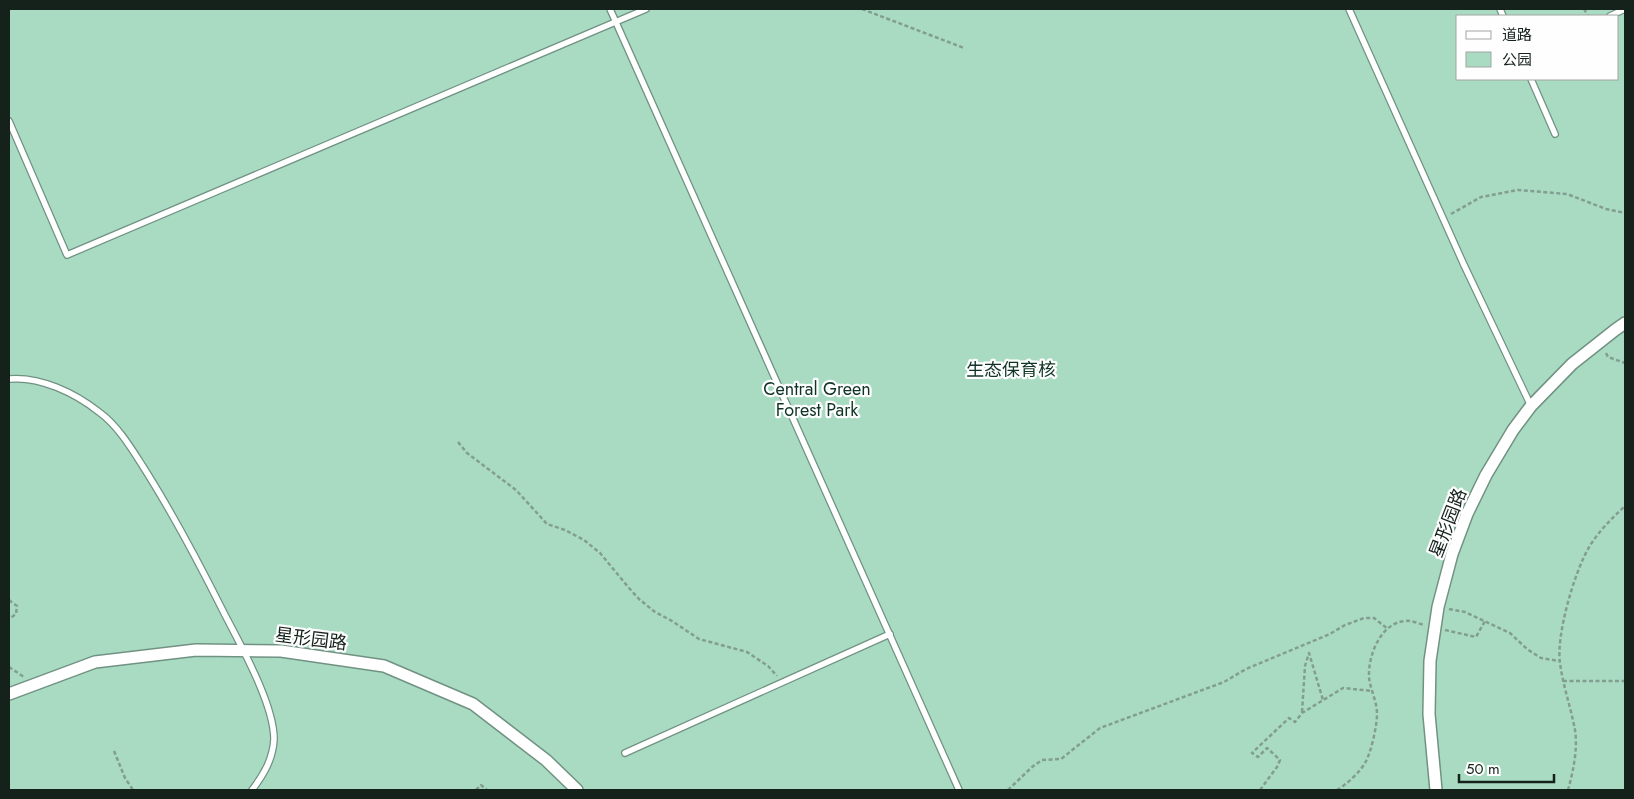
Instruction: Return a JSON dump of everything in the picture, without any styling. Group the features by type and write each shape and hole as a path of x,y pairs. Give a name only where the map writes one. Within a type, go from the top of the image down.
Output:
{"street":[{"name":"星形园路","path":"1436,790 1429,714 1430,661 1438,607 1452,554 1467,514 1486,475 1513,430 1531,406 1572,364 1625,323"},
{"name":"星形园路","path":"9,694 95,662 196,650 281,651 384,666 473,704 546,760 577,790"}],"lane":[{"path":"610,9 959,790"},
{"path":"9,122 67,255 646,9"},
{"path":"1349,9 1531,406"},
{"path":"1612,15 1625,9"},
{"path":"1531,80 1555,134"},
{"path":"9,380 18,378 43,383 73,394 100,412 124,438 153,482 197,560 244,650 268,711 274,738 269,763 252,790"},
{"path":"625,753 890,634"}],"path":[{"path":"862,9 964,48"},
{"path":"1444,219 1481,197 1518,190 1567,194 1606,209 1625,213"},
{"path":"1600,342 1608,357 1625,363"},
{"path":"458,442 467,453 516,490 547,524 578,536 600,552 634,594 655,612 699,639 747,652 768,666 783,682"},
{"path":"1568,790 1574,770 1575,732 1559,661 1561,633 1570,594 1588,550 1609,521 1625,506"},
{"path":"9,600 17,606 16,614 9,619"},
{"path":"1438,607 1465,612 1510,634 1541,658 1559,661"},
{"path":"1008,790 1042,760 1061,759 1100,728 1224,682 1246,669 1364,618 1374,618 1388,629"},
{"path":"1337,790 1365,763 1372,741 1377,715 1369,678 1369,662 1378,640 1393,624 1407,620 1476,638 1485,621"},
{"path":"1302,713 1305,666 1309,653 1323,700"},
{"path":"1563,681 1625,681"},
{"path":"1260,790 1278,766 1280,760 1267,748 1258,756 1252,753 1289,718 1295,722 1302,713 1343,688 1373,692"},
{"path":"114,752 125,778 133,790"},
{"path":"476,790 481,785 487,790"}],"green space":[{"name":"Central Green Forest Park","path":"9,9 1625,9 1625,790 9,790"}],"park label":[{"name":"生态保育核","path":"1011,370"}]}
